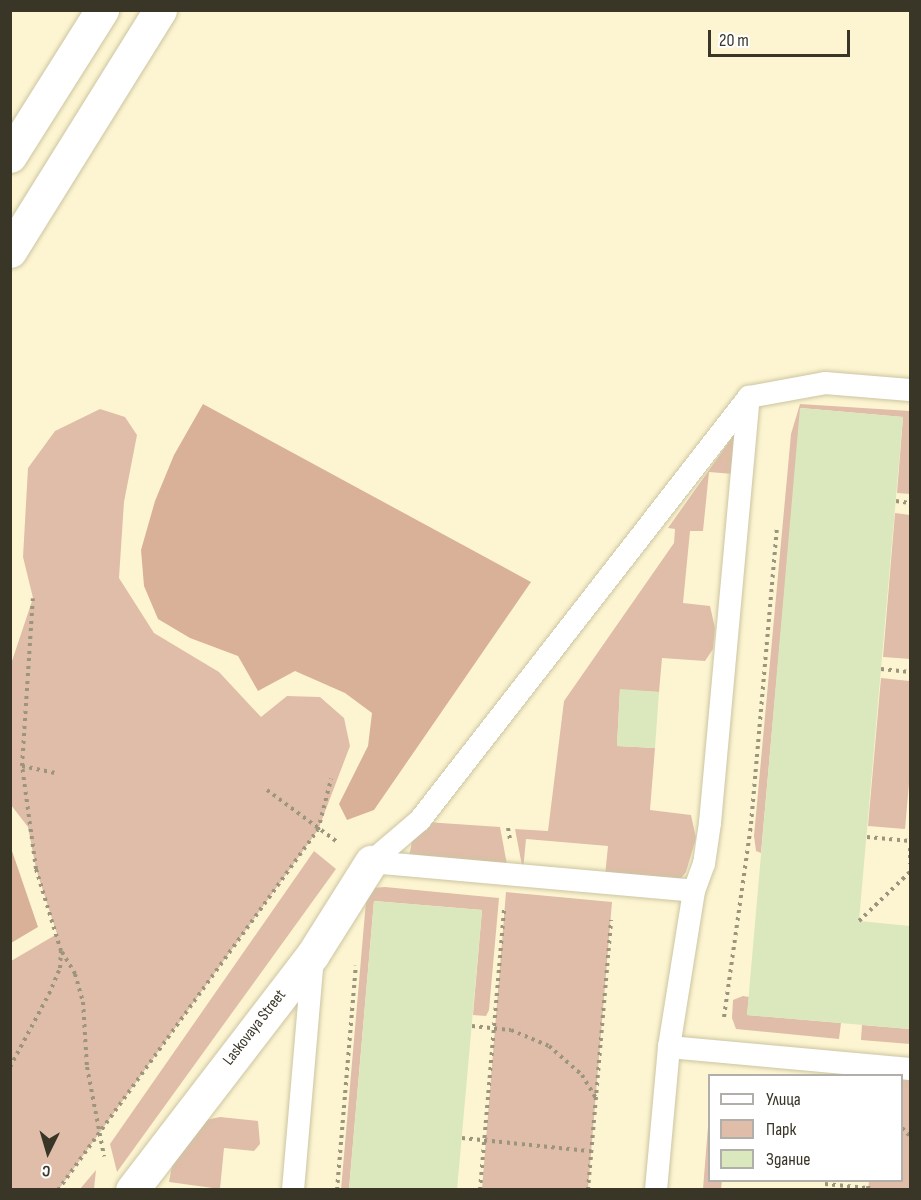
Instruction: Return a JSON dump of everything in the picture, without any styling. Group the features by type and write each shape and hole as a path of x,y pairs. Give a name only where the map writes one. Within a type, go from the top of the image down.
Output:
{"main road":[{"path":"10,156 102,10"},
{"path":"10,250 160,10"},
{"name":"Laskovaya Street","path":"132,1190 313,954 371,862"}],"lane":[{"path":"371,862 420,820 749,397 825,383 910,390"},
{"path":"656,1190 669,1047 694,891 704,864 710,824 749,397"},
{"path":"371,862 694,891"},
{"path":"293,1190 313,954"},
{"path":"669,1047 910,1069"}],"path":[{"path":"896,501 910,503"},
{"path":"712,1051 728,1008 750,835 777,525"},
{"path":"33,598 22,766 36,869 61,951 75,974 83,1002 87,1067 98,1135"},
{"path":"881,669 910,672"},
{"path":"22,766 56,773"},
{"path":"58,1190 318,830 331,779"},
{"path":"267,790 318,830"},
{"path":"867,837 910,841"},
{"path":"910,848 910,864"},
{"path":"859,921 910,872"},
{"path":"480,1190 505,903"},
{"path":"588,1190 611,913"},
{"path":"10,1067 49,994 60,968 61,951"},
{"path":"337,1190 356,963"},
{"path":"472,1026 512,1030 549,1046 582,1075 596,1098"},
{"path":"462,1138 591,1151"},
{"path":"825,1184 868,1189"}],"green space":[{"path":"800,404 910,411 910,494 897,493 903,417 801,408 761,853 756,851 754,836 791,434"},
{"path":"100,409 125,417 137,435 124,502 119,578 154,633 219,672 261,717 287,696 320,697 344,718 350,746 318,830 59,1189 11,1189 11,961 57,934 36,869 28,827 11,805 11,664 33,598 23,557 28,468 55,431"},
{"path":"736,432 733,474 709,472 703,531 690,531 683,603 710,606 715,628 713,649 705,661 662,658 659,692 620,690 617,746 655,748 650,810 691,815 696,838 686,872 679,881 605,876 608,846 526,839 523,871 515,829 548,831 564,701 674,543 675,529 668,528"},
{"path":"895,513 910,515 910,659 883,657"},
{"path":"881,678 910,681 910,772 905,829 868,826"},
{"path":"426,822 500,827 508,870 409,857 412,841"},
{"path":"314,851 336,869 117,1172 110,1144"},
{"path":"385,887 499,898 489,1010 486,1016 473,1015 482,910 374,901 349,1189 341,1190 366,901 371,888"},
{"path":"506,892 612,902 588,1189 482,1189"},
{"path":"743,996 749,997 747,1015 841,1023 839,1039 736,1029 732,1018 733,1000"},
{"path":"862,1025 910,1029 910,1044 861,1040"},
{"path":"910,1069 910,1189 868,1190 869,1182 903,1182 903,1075"},
{"path":"220,1117 258,1121 260,1144 254,1151 224,1148 220,1189 169,1182 172,1165 201,1121"},
{"path":"708,1126 708,1182 722,1182 721,1189 703,1189"},
{"path":"96,1170 94,1189 80,1189"}],"shaded area":[{"path":"203,404 531,582 374,810 347,820 339,804 368,746 372,713 345,693 295,671 258,691 238,656 190,638 158,619 144,586 141,550 155,501 174,455"},
{"path":"11,848 38,927 10,943"}],"building":[{"path":"800,408 903,417 859,921 910,926 910,1029 747,1015"},
{"path":"620,689 659,692 655,748 617,746"},
{"path":"374,901 482,910 457,1190 349,1190"}]}
